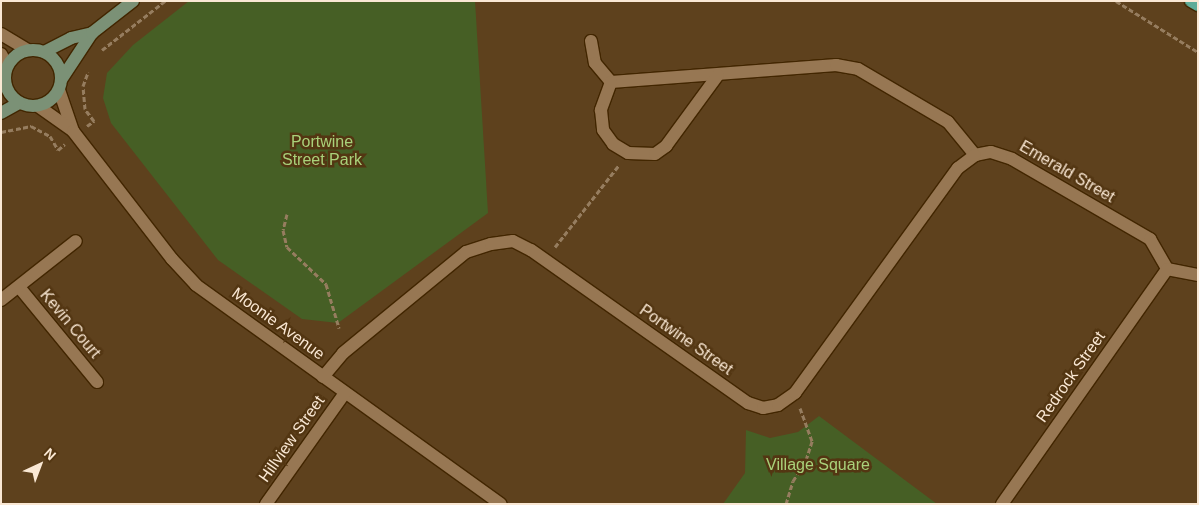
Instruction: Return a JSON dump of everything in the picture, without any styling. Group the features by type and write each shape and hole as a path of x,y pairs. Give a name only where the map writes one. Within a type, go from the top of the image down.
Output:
{"main road":[{"path":"1191,1 1198,5"}],"street":[{"path":"28,50 4,60 3,80 11,96 19,103 38,106 46,103 60,85 92,33 133,1"},
{"path":"44,52 71,38 92,33"},
{"path":"1,34 28,50 44,52 57,63 60,85"},
{"path":"591,41 595,63 611,82"},
{"path":"611,82 836,65 858,69 948,122 975,156"},
{"path":"611,82 601,110 603,130 613,144 628,153 655,154 666,146 718,75"},
{"name":"Moonie Avenue","path":"60,85 76,133"},
{"path":"1,113 19,103"},
{"name":"Moonie Avenue","path":"38,106 76,133 182,271 209,295 501,504"},
{"name":"Emerald Street","path":"975,156 991,152 1012,159 1150,239 1167,269"},
{"name":"Portwine Street","path":"323,377 343,354 466,252 491,244 513,241 531,250 748,403 763,408 770,406 795,393 958,168 975,156"},
{"path":"1,300 76,241"},
{"path":"1167,269 1198,275"},
{"name":"Redrock Street","path":"1002,504 1167,269"},
{"name":"Kevin Court","path":"18,287 97,382"},
{"name":"Hillview Street","path":"266,504 345,393"}],"path":[{"path":"98,55 165,1"},
{"path":"1116,1 1198,52"},
{"path":"1,132 31,126 50,136 58,150 76,133 94,121 85,109 84,86 89,67"},
{"path":"555,247 628,153"},
{"path":"286,214 283,230 287,247 326,284 339,328"},
{"path":"786,504 793,481 806,460 812,441 795,393"}],"green space":[{"name":"Portwine Street Park","path":"189,1 475,1 488,213 338,323 302,319 218,260 111,123 103,98 107,73 133,45"},
{"name":"Village Square","path":"819,416 937,504 723,504 745,473 746,430 770,438 798,432"}]}
